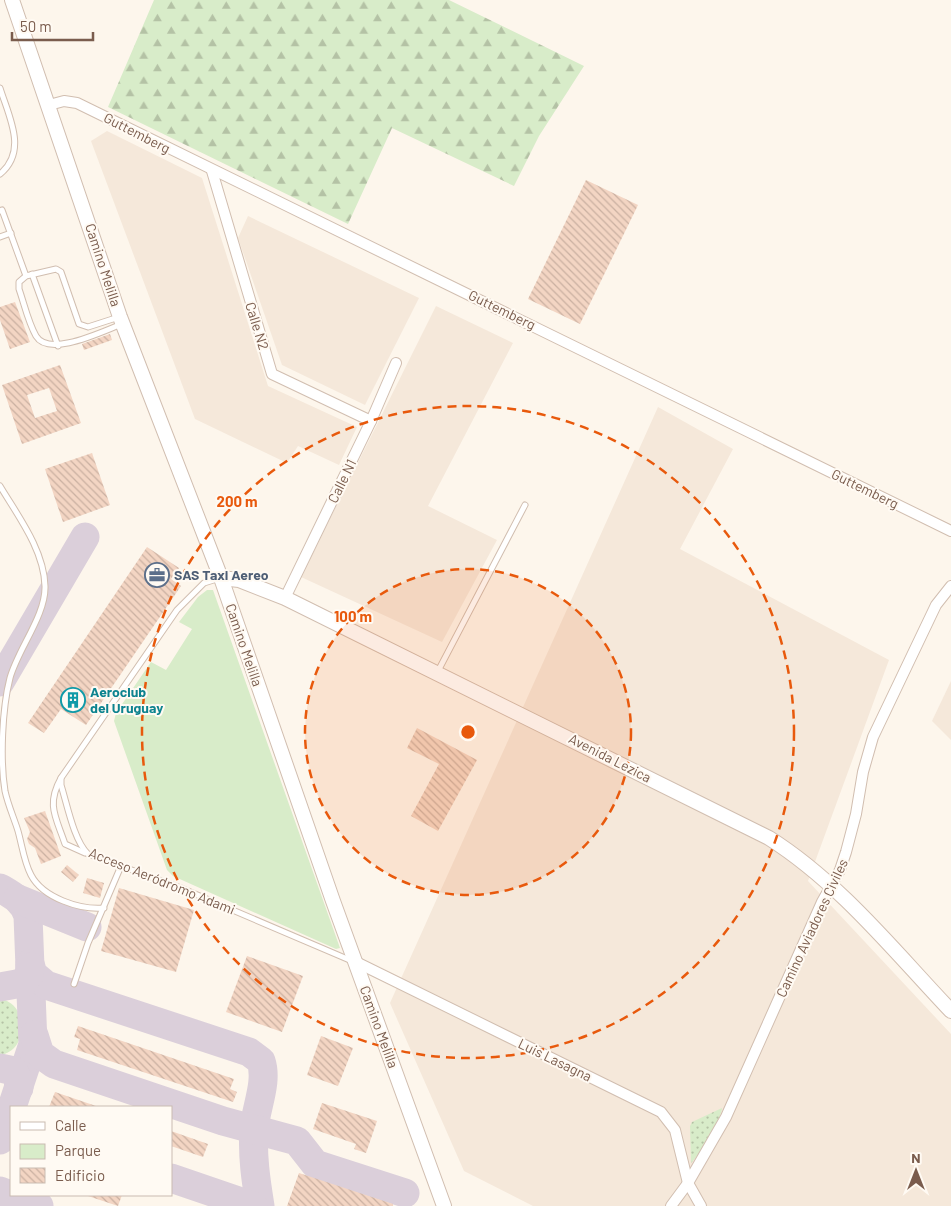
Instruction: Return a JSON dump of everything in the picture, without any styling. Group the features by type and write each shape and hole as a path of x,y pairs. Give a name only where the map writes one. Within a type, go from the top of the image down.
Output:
{"street":[{"name":"Camino Melilla","path":"12,0 121,320 221,578 444,1206"},
{"name":"Guttemberg","path":"49,105 64,101 77,103 212,171 450,285 951,531"},
{"name":"Calle N2","path":"212,171 272,374 371,421"},
{"name":"Calle N1","path":"285,598 371,421 396,363"},
{"name":"Avenida Lezica","path":"221,578 248,583 285,598 769,838 807,864 832,886 951,1011"},
{"name":"Camino Aviadores Civiles","path":"671,1206 688,1183 726,1117 840,870 851,838 863,772 873,737 936,605 951,586"},
{"name":"Luis Lasagna","path":"356,962 661,1112 676,1130 688,1183 700,1206"}],"lane":[{"path":"0,88 11,122 15,148 13,160 0,174"},
{"path":"0,211 2,210 58,346"},
{"path":"0,237 11,233"},
{"path":"51,268 61,272 79,324 88,327 121,320 90,336 58,346 46,343 36,338 19,288 19,282 29,275 51,268"},
{"path":"88,327 90,336"},
{"path":"0,486 28,534 40,560 45,588 42,604 10,676 2,744 4,789 31,875 51,894 86,908 104,908"},
{"path":"437,673 525,506"},
{"path":"88,854 65,844 52,802 54,791 61,778 177,610 204,583 221,578"},
{"name":"Acceso Aeródromo Adami","path":"61,778 61,785 80,840 88,854 181,888 356,962"},
{"path":"74,984 88,943 121,866"}],"shaded area":[{"path":"107,131 202,178 268,386 357,427 339,465 298,446 287,463 195,419 91,141"},
{"path":"248,216 419,298 365,405 282,365 238,238"},
{"path":"436,306 513,343 428,506 497,540 442,642 301,577"},
{"path":"658,407 733,449 680,549 889,660 808,881 951,1034 951,1206 533,1206 464,1171 390,1003"},
{"path":"951,681 951,740 932,721"}],"green space":[{"path":"154,0 449,0 584,66 539,136 514,186 392,128 348,224 108,107"},
{"path":"207,590 213,590 340,948 336,949 173,876 167,870 114,721 116,713 151,662 166,670 192,629 179,622 198,597"},
{"path":"0,999 10,1002 16,1009 22,1027 16,1045 10,1052 0,1055"},
{"path":"722,1108 710,1136 691,1163 690,1126 692,1122"}],"building":[{"path":"586,180 638,205 580,324 528,299"},
{"path":"15,302 30,342 10,349 0,320 0,307"},
{"path":"110,334 112,340 84,350 82,344"},
{"path":"60,365 81,423 22,444 2,385","holes":["49,388 57,411 35,418 27,395"]},
{"path":"92,453 110,505 63,522 45,469"},
{"path":"147,547 179,568 171,579 181,586 86,725 61,709 44,733 28,723"},
{"path":"417,728 477,760 438,831 411,816 439,764 407,748"},
{"path":"45,811 61,856 41,864 35,848 29,844 27,839 30,832 24,818"},
{"path":"67,865 79,875 73,882 61,872"},
{"path":"87,878 104,883 100,898 83,893"},
{"path":"119,888 194,910 176,972 101,951"},
{"path":"247,956 303,976 282,1032 226,1012"},
{"path":"78,1026 234,1079 230,1089 237,1092 233,1102 77,1050 80,1039 74,1037"},
{"path":"321,1036 353,1048 338,1086 307,1075"},
{"path":"55,1092 96,1106 49,1106"},
{"path":"322,1103 377,1121 366,1153 354,1149 356,1144 313,1129"},
{"path":"172,1131 208,1144 203,1157 172,1146"},
{"path":"299,1173 393,1204 393,1206 287,1206"},
{"path":"88,1196 122,1196 118,1206"}],"taxiway":[{"path":"0,682 85,537"},
{"path":"0,888 21,902 28,916 33,1044 12,1106"},
{"path":"18,899 87,927"},
{"path":"30,964 33,974 46,985 249,1052 261,1061 263,1077 254,1129 255,1168 260,1206"},
{"path":"0,987 22,983 29,975 30,967"},
{"path":"34,1035 40,1054 54,1064 223,1121 297,1141 315,1164 405,1193"},
{"path":"0,1068 14,1071 18,1079 19,1088"},
{"path":"0,1140 10,1111"},
{"path":"172,1178 253,1206"},
{"path":"0,1191 10,1195"},
{"path":"13,1196 39,1206"}],"place":[{"name":"SAS Taxi Aereo","path":"157,575"},
{"name":"Aeroclub del Uruguay","path":"73,700"}]}
